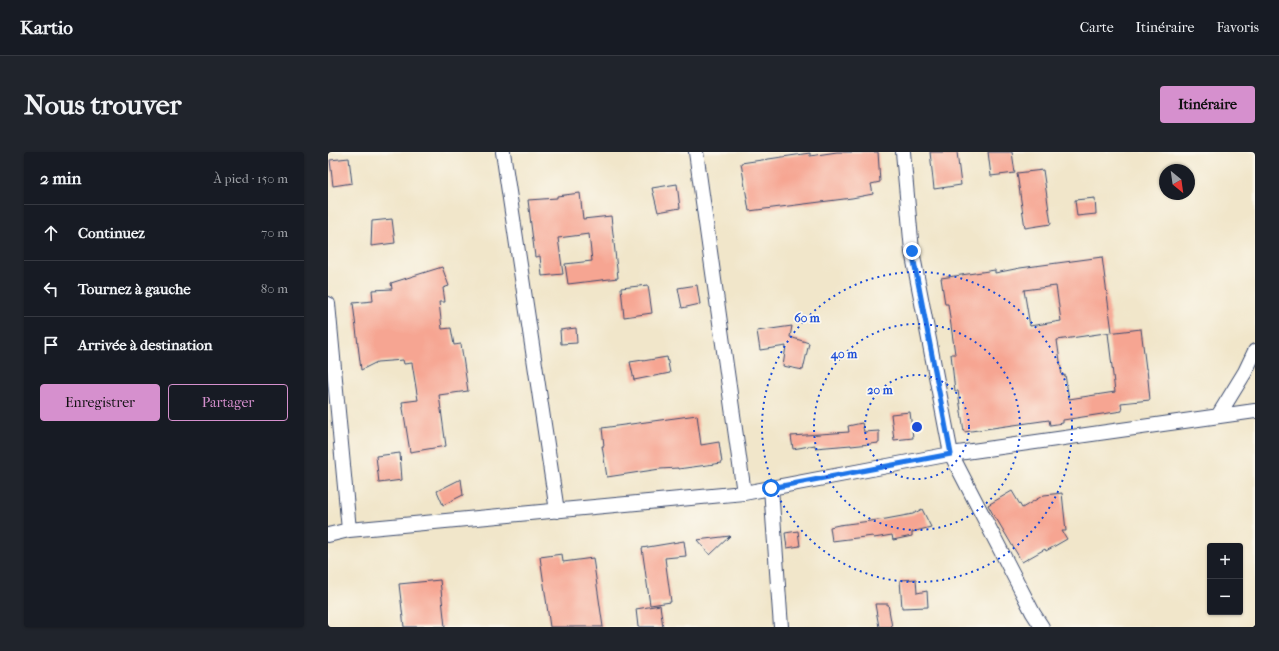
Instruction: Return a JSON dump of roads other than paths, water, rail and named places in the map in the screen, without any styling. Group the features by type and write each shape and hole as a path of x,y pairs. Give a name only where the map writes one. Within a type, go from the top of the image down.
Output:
{"street":[{"path":"503,152 557,511"},
{"path":"696,152 744,493"},
{"path":"903,152 912,251 951,454 1042,627"},
{"path":"328,304 349,530"},
{"path":"1218,416 1245,372 1255,351"},
{"path":"328,535 349,530 744,493 951,454 1255,411"},
{"path":"771,488 781,627"}]}
